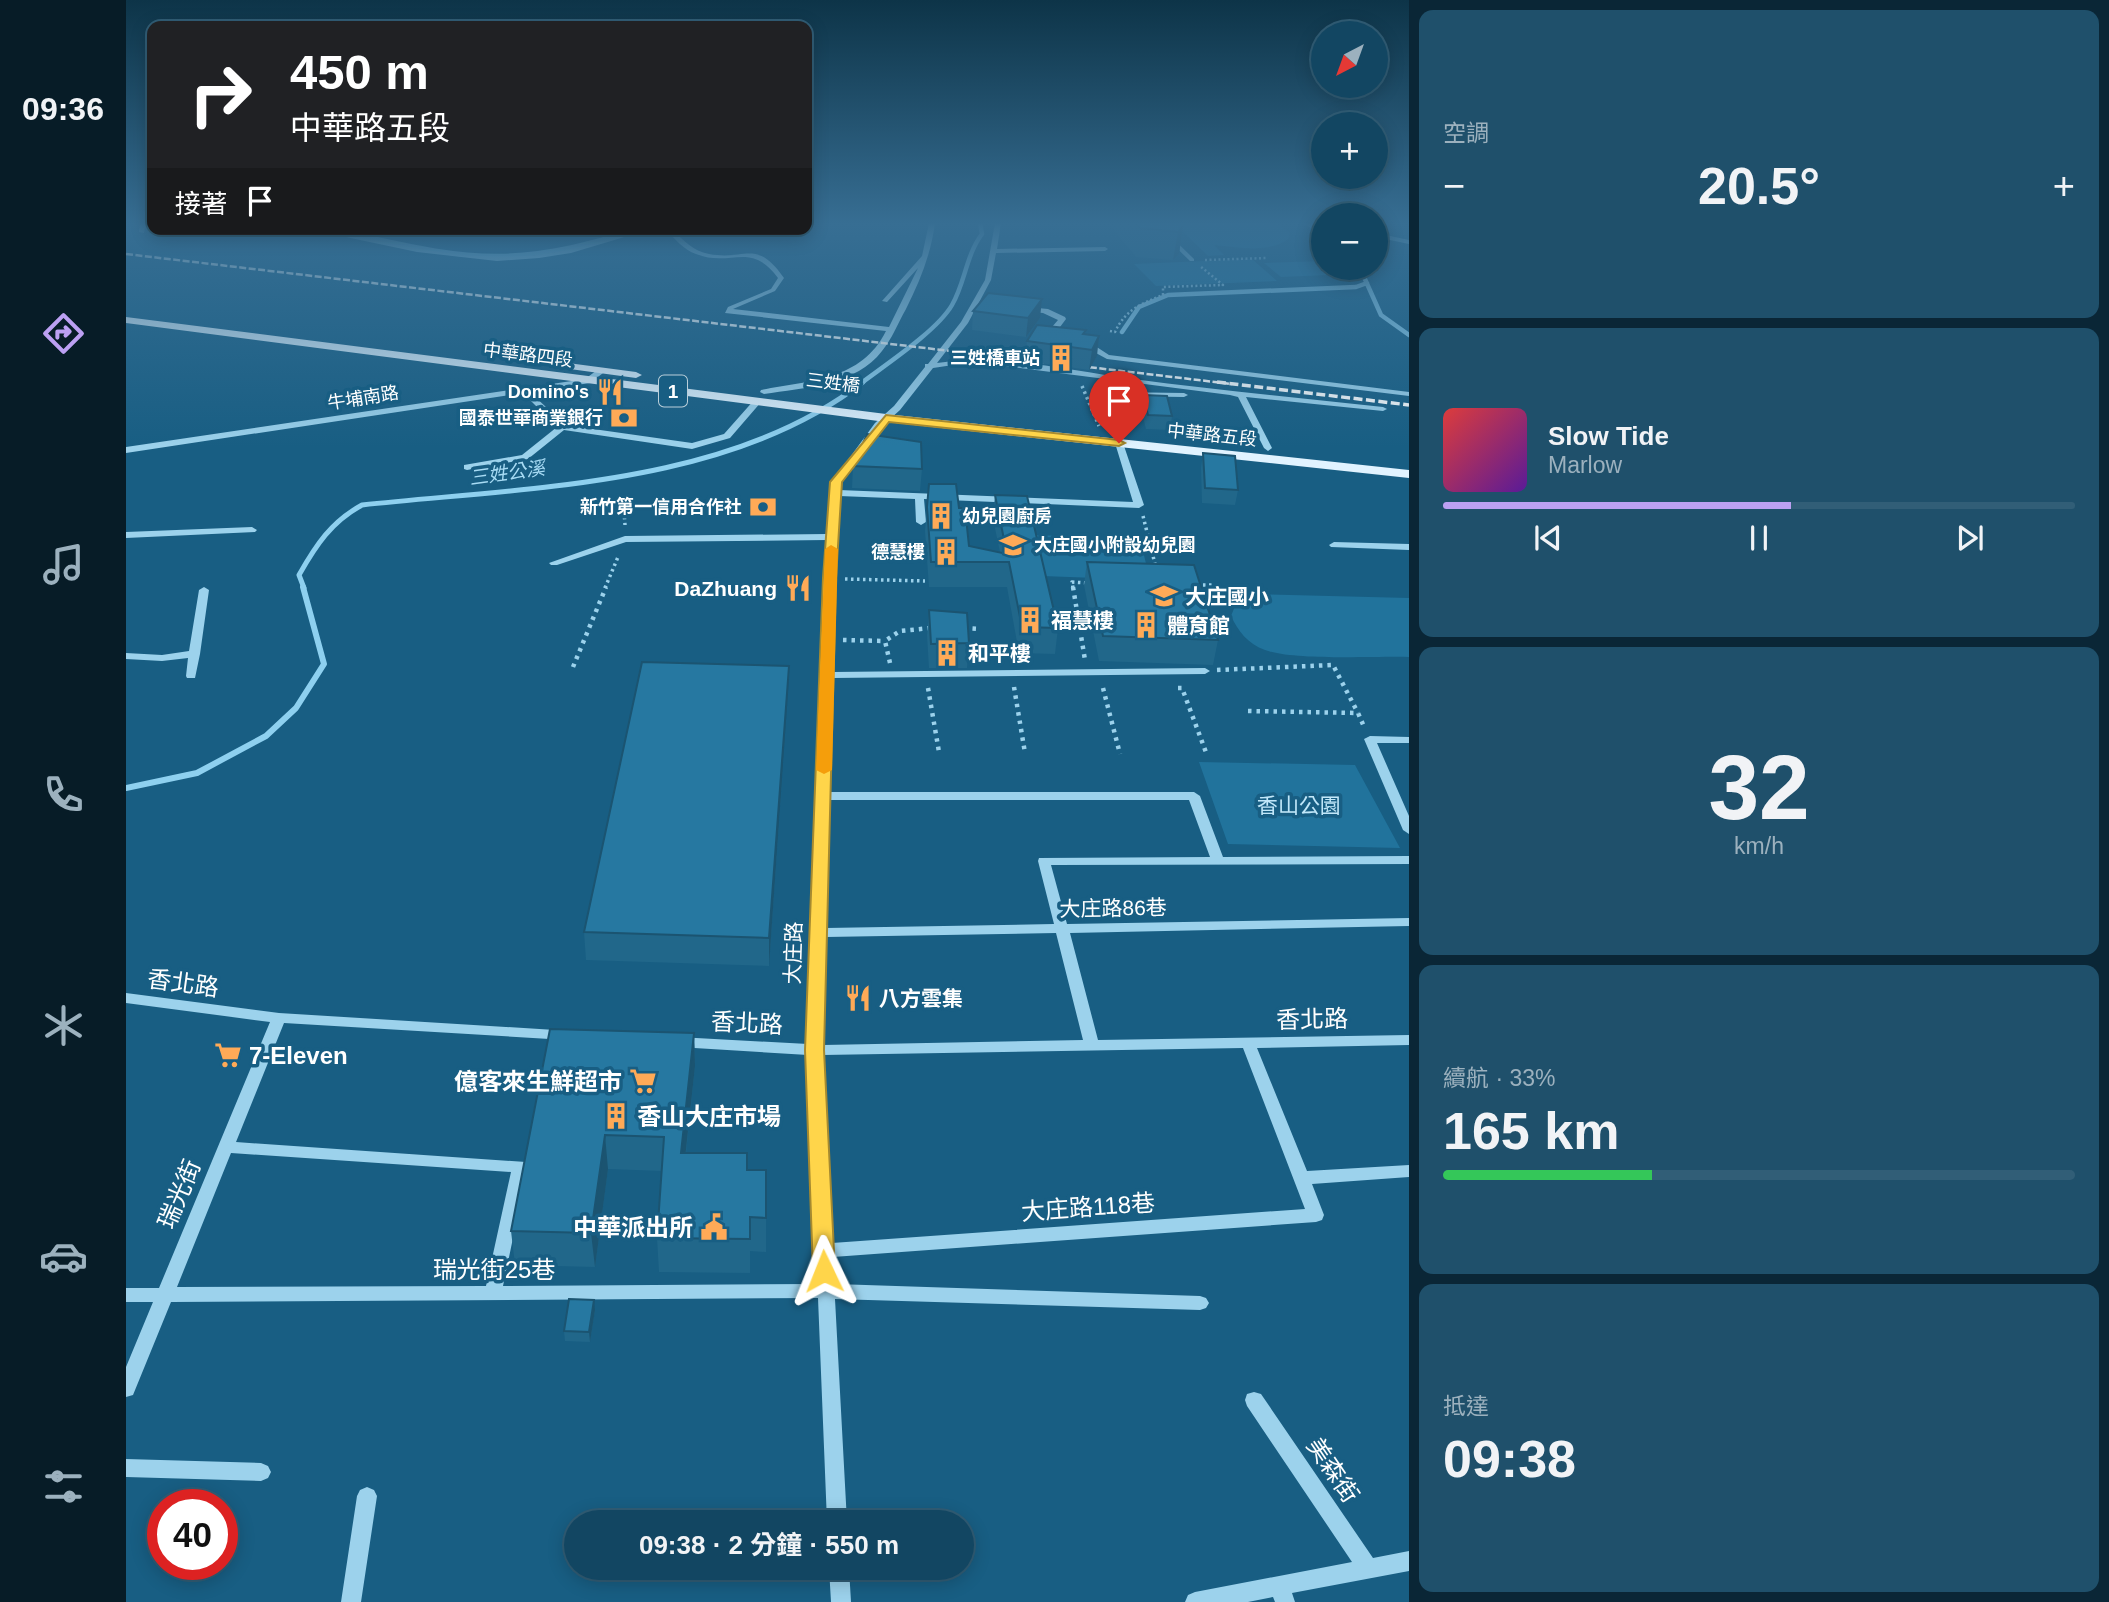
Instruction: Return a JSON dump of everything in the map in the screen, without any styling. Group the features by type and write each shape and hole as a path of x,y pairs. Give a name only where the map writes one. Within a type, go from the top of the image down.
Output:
{"main road":[{"name":"中華路四段","path":"126,310 603,370 761,397"},
{"name":"中華路四段","path":"126,320 587,381 761,397"},
{"name":"三姓橋","path":"761,397 897,408"},
{"name":"三姓橋","path":"761,397 886,418"},
{"name":"中華路五段","path":"897,408 1409,463"},
{"name":"中華路五段","path":"886,418 1409,474"}],"street":[{"path":"755,298 730,308 728,312 891,329"},
{"path":"886,301 889,298"},
{"path":"524,390 562,427 692,446 727,436 761,397 813,384 854,369 877,354 909,298"},
{"name":"大庄路","path":"836,1510 824,1291 815,1050 830,578 836,482 981,298"},
{"path":"1018,308 1054,314 1062,319 1056,327 1064,330 1050,335"},
{"path":"1086,344 1094,337"},
{"path":"1073,345 1086,344 1107,357 1409,394"},
{"path":"928,366 957,361 1383,409"},
{"name":"牛埔南路","path":"126,450 587,381 603,370"},
{"path":"1117,394 1241,395"},
{"path":"1241,395 1268,448"},
{"path":"467,467 525,457 562,427"},
{"path":"835,493 1139,505 1119,443"},
{"path":"919,496 922,522"},
{"path":"126,535 252,530"},
{"path":"554,563 625,539 832,537"},
{"path":"1334,545 1409,547"},
{"path":"191,676 204,590"},
{"path":"126,656 162,658 195,654"},
{"path":"827,675 1206,671"},
{"path":"1409,740 1370,739 1409,830"},
{"path":"823,796 1194,796 1217,859"},
{"path":"1092,1045 1044,860 1409,860"},
{"name":"大庄路86巷","path":"819,933 1061,931 1409,922"},
{"name":"香北路","path":"126,998 279,1018 581,1036"},
{"name":"瑞光街","path":"126,1389 279,1018"},
{"name":"香北路","path":"664,1041 815,1050 1409,1040"},
{"name":"大庄路118巷","path":"823,1251 1316,1215 1248,1043"},
{"path":"225,1147 520,1166 493,1293"},
{"path":"1301,1178 1409,1171"},
{"name":"瑞光街25巷","path":"163,1296 824,1291 1200,1303"},
{"path":"126,1295 163,1296"},
{"name":"美森街","path":"1254,1400 1369,1569"},
{"path":"126,1468 261,1472"},
{"path":"351,1602 367,1496"},
{"path":"1195,1602 1282,1594 1369,1569 1409,1561"},
{"path":"840,1580 841,1602"}],"path":[{"path":"1110,331 1115,332 1118,322 1133,306 1155,298"},
{"path":"1077,374 1101,430"},
{"path":"1139,505 1157,572"},
{"path":"573,667 625,539 624,511"},
{"path":"830,578 925,581"},
{"path":"1087,671 1072,582 1098,583"},
{"path":"1187,584 1214,585"},
{"path":"828,639 885,642 900,631 935,628"},
{"path":"957,628 980,629"},
{"path":"885,642 893,674"},
{"path":"1206,671 1333,665 1370,739"},
{"path":"927,687 939,752"},
{"path":"1014,687 1025,753"},
{"path":"1103,688 1120,754"},
{"path":"1182,688 1207,755"},
{"path":"1248,711 1358,713"}],"green space":[{"path":"1036,535 1140,539 1150,580 1042,576"},
{"path":"1211,593 1409,598 1409,657 1314,657 1265,650 1249,641 1237,627 1231,616 1235,606 1214,605"},
{"name":"香山公園","path":"1199,762 1355,765 1400,848 1228,844"}],"building":[{"path":"984,298 1042,299 1028,318 973,311"},
{"path":"1037,325 1086,330 1083,334 1099,336 1092,350 1027,341"},
{"path":"1143,395 1167,396 1172,416 1148,415"},
{"path":"867,434 921,442 922,469 853,466"},
{"path":"1203,453 1235,456 1238,490 1205,488"},
{"path":"929,484 956,484 959,508 965,508 969,546 1007,554 995,495 1027,496 1058,628 1022,627 1009,562 931,562 927,507"},
{"name":"體育館","path":"1087,562 1194,565 1218,640 1103,636"},
{"path":"929,610 967,613 969,643 931,644"},
{"path":"642,662 789,666 769,938 584,932"},
{"path":"550,1029 694,1033 681,1153 747,1153 747,1170 766,1170 766,1218 750,1217 750,1239 657,1238 664,1137 605,1135 591,1233 511,1231"},
{"path":"569,1299 594,1300 589,1332 564,1331"}],"waterway":[{"name":"三姓公溪","path":"861,384 935,326 955,298"},
{"path":"1122,332 1139,307 1161,298"},
{"path":"1373,298 1381,315 1409,335"},
{"name":"三姓公溪","path":"304,588 299,575 318,544 341,519 362,505 557,486 688,462 751,443 809,417 861,384"},
{"name":"三姓公溪","path":"126,788 197,773 266,736 296,708 324,664 303,587"}],"railway":[{"path":"498,298 1044,362"},
{"path":"1071,365 1232,384"},
{"path":"1217,382 1409,405"}],"slow traffic":[{"path":"824,770 831,549"}],"place":[{"name":"三姓橋車站","path":"1061,358"},
{"name":"Domino's","path":"610,392"},
{"name":"國泰世華商業銀行","path":"624,418"},
{"name":"新竹第一信用合作社","path":"763,507"},
{"name":"幼兒園廚房","path":"941,516"},
{"name":"大庄國小附設幼兒園","path":"1013,545"},
{"name":"德慧樓","path":"946,552"},
{"name":"DaZhuang","path":"798,588"},
{"name":"大庄國小","path":"1164,596"},
{"name":"福慧樓","path":"1030,620"},
{"name":"體育館","path":"1146,625"},
{"name":"和平樓","path":"947,653"},
{"name":"八方雲集","path":"858,998"},
{"name":"7-Eleven","path":"228,1055"},
{"name":"億客來生鮮超市","path":"643,1081"},
{"name":"香山大庄市場","path":"616,1116"},
{"name":"中華派出所","path":"714,1227"}],"route":[{"path":"824,1271 815,1050 830,578 836,482 886,418 1119,443"}]}
